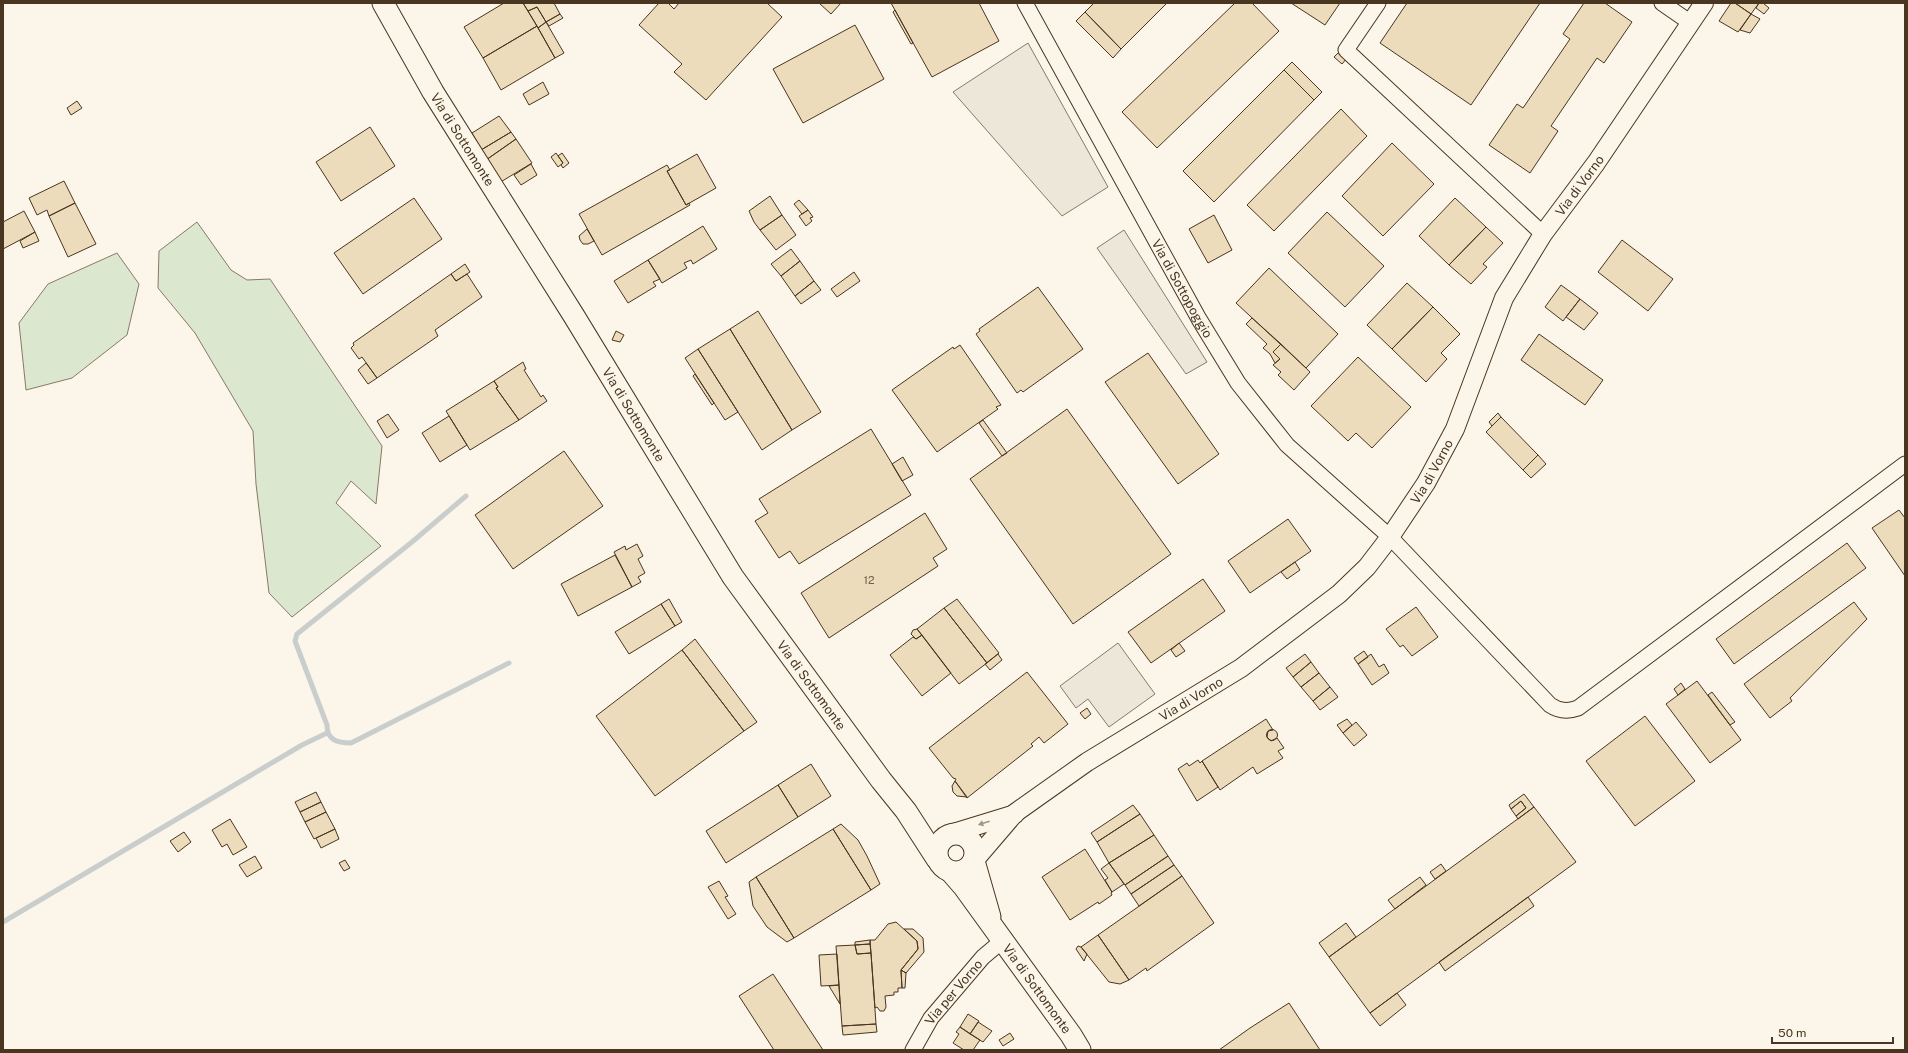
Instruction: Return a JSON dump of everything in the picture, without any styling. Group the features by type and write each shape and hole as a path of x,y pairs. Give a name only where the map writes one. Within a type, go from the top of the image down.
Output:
{"main road":[{"name":"Via di Sottomonte","path":"383,3 434,92 734,576 881,780 906,811 944,865 1071,1035 1080,1050"},
{"name":"Via di Sottomonte","path":"906,811 930,825 953,834 960,834 971,841 975,847 974,861 997,934"},
{"path":"953,834 947,836 938,845 944,865 965,871 974,861"}],"street":[{"name":"Via di Sottopoggio","path":"1025,3 1199,319 1238,383 1287,445 1390,537 1550,705 1556,709 1570,711 1578,708 1905,464"},
{"path":"1378,3 1346,50 1543,234"},
{"path":"1662,3 1692,23"},
{"name":"Via di Vorno","path":"974,861 1015,813 1087,762 1241,668 1339,594 1367,567 1390,537 1426,483 1455,429 1504,298 1543,234 1596,163 1692,23 1704,3"},
{"name":"Via di Vorno","path":"953,834 1015,813"},
{"name":"Via per Vorno","path":"913,1050 931,1018 983,957 997,934"}],"green space":[{"path":"197,222 231,270 247,280 270,279 382,446 376,504 351,481 336,503 381,546 292,617 269,593 256,484 253,431 195,333 158,288 159,251"},
{"path":"117,253 139,284 127,335 72,378 26,390 19,323 48,284"}],"shaded area":[{"path":"1028,43 1108,187 1062,216 953,92"},
{"path":"1124,230 1207,362 1186,374 1097,248"},
{"path":"1118,643 1155,694 1109,727 1088,699 1076,708 1060,686"}],"building":[{"path":"504,3 523,3 537,26 483,58 464,27"},
{"path":"523,3 554,3 560,14 546,22 537,7 528,11"},
{"path":"659,3 668,3 674,9 679,3 767,3 782,17 706,100 674,72 682,64 639,25"},
{"path":"819,3 841,3 831,14"},
{"path":"891,3 979,3 999,41 932,77"},
{"path":"1094,3 1167,3 1121,49 1085,12"},
{"path":"1235,3 1252,3 1279,31 1157,148 1122,112"},
{"path":"1291,3 1340,3 1325,25"},
{"path":"1407,3 1540,3 1471,105 1380,43"},
{"path":"1584,3 1605,3 1632,22 1604,63 1597,58 1551,126 1558,131 1530,173 1489,145 1517,104 1523,108 1570,39 1563,34"},
{"path":"1731,3 1735,3 1751,14 1738,32 1719,21"},
{"path":"1735,3 1759,3 1751,14"},
{"path":"1759,3 1763,3 1769,8 1764,14 1756,8"},
{"path":"537,7 546,22 538,28 528,11"},
{"path":"895,10 913,43 911,44 893,12"},
{"path":"1085,12 1121,49 1113,58 1076,21"},
{"path":"560,14 563,18 549,26 546,22"},
{"path":"1751,14 1760,19 1750,33 1740,30"},
{"path":"546,22 564,53 555,58 538,28"},
{"path":"855,25 884,79 803,123 773,69"},
{"path":"537,26 555,58 501,90 483,58"},
{"path":"1341,50 1348,57 1342,64 1334,57"},
{"path":"1292,62 1322,92 1314,100 1284,70"},
{"path":"1284,70 1314,100 1214,202 1183,171"},
{"path":"543,82 549,94 529,105 523,94"},
{"path":"77,101 82,108 71,115 67,108"},
{"path":"1341,109 1367,136 1274,231 1247,205"},
{"path":"499,116 511,132 481,150 472,133"},
{"path":"370,127 395,166 341,201 316,162"},
{"path":"511,132 516,139 486,160 481,150"},
{"path":"516,139 532,163 499,183 486,160"},
{"path":"1392,143 1434,184 1383,236 1342,196"},
{"path":"556,153 563,163 558,167 551,157"},
{"path":"562,153 569,163 563,168 561,165 563,163 558,156"},
{"path":"697,154 716,188 686,205 667,171"},
{"path":"531,164 537,175 521,185 514,175"},
{"path":"667,165 670,170 667,171 686,205 689,203 690,205 602,255 579,214"},
{"path":"64,181 75,203 49,216 47,210 37,215 29,198"},
{"path":"770,196 782,215 760,230 749,211"},
{"path":"414,198 442,239 363,294 334,253"},
{"path":"1455,198 1486,227 1449,265 1419,236"},
{"path":"799,200 808,210 802,214 794,204"},
{"path":"75,203 96,244 68,257 49,216"},
{"path":"808,210 813,217 810,218 812,221 806,226 799,216"},
{"path":"24,211 35,232 3,249 3,222"},
{"path":"1327,212 1384,266 1345,307 1288,253"},
{"path":"782,215 796,235 776,250 760,230"},
{"path":"1214,215 1232,250 1208,263 1189,229"},
{"path":"703,226 717,249 693,264 691,260 684,263 687,268 662,283 648,260"},
{"path":"1486,227 1503,243 1483,264 1487,267 1471,284 1449,265"},
{"path":"587,229 594,241 588,244 583,244 579,236"},
{"path":"35,232 39,241 23,248 20,241"},
{"path":"1622,240 1673,279 1648,311 1598,272"},
{"path":"791,249 800,261 781,276 771,264"},
{"path":"648,260 660,279 653,282 656,286 628,303 614,281"},
{"path":"800,261 814,281 795,296 781,276"},
{"path":"465,264 470,272 456,281 451,274"},
{"path":"1269,268 1338,334 1306,368 1236,303"},
{"path":"854,272 860,281 837,297 831,289"},
{"path":"451,274 456,281 467,274 482,297 435,330 438,336 377,378 362,357 359,359 351,348 354,345 353,343"},
{"path":"814,281 821,290 801,304 795,296"},
{"path":"1407,283 1433,307 1392,349 1367,325"},
{"path":"1561,285 1580,299 1563,321 1545,307"},
{"path":"1038,287 1083,349 1023,392 1021,390 1017,393 976,334 980,331 979,329"},
{"path":"1580,299 1598,313 1584,330 1566,317"},
{"path":"1433,307 1460,334 1441,353 1447,359 1426,382 1392,349"},
{"path":"758,311 821,412 792,430 730,329"},
{"path":"1252,318 1281,344 1273,352 1280,359 1275,363 1270,354 1263,348 1267,344 1246,324"},
{"path":"730,329 792,430 762,450 698,349"},
{"path":"616,331 624,335 620,342 612,340"},
{"path":"1539,334 1603,380 1585,405 1521,360"},
{"path":"1281,344 1310,372 1294,390 1278,375 1281,372 1273,365 1280,359 1273,352"},
{"path":"960,345 1001,405 996,407 998,409 937,452 892,390 953,347 954,349"},
{"path":"698,349 738,412 725,420 685,358"},
{"path":"1148,353 1219,454 1178,484 1105,382"},
{"path":"1358,357 1411,407 1372,448 1356,433 1348,441 1311,406"},
{"path":"523,362 526,369 524,370 541,397 543,395 547,401 519,420 496,388 498,387 494,381"},
{"path":"366,363 377,378 368,384 358,370"},
{"path":"695,374 714,403 712,405 693,376"},
{"path":"494,381 498,387 496,388 519,420 470,450 446,411"},
{"path":"1067,409 1171,554 1073,624 970,479"},
{"path":"1498,413 1501,417 1492,426 1489,422"},
{"path":"388,414 399,430 387,438 377,421"},
{"path":"449,416 467,445 440,462 422,433"},
{"path":"1501,417 1538,455 1523,470 1486,432"},
{"path":"983,420 1007,453 1002,456 979,423"},
{"path":"871,429 911,495 799,564 790,551 779,558 755,521 768,513 759,499"},
{"path":"564,451 603,506 513,569 475,515"},
{"path":"1538,455 1546,464 1531,478 1523,470"},
{"path":"903,457 913,475 902,481 892,464"},
{"path":"1899,510 1905,518 1905,576 1872,528"},
{"path":"925,513 947,549 933,558 938,566 829,638 801,593"},
{"path":"1288,519 1311,551 1250,593 1228,561"},
{"path":"1847,543 1866,568 1734,664 1716,639"},
{"path":"637,544 643,556 638,559 645,573 638,577 641,582 632,587 614,552 625,546 626,550"},
{"path":"615,555 632,587 578,616 561,584"},
{"path":"1295,562 1300,570 1287,579 1281,572"},
{"path":"1203,579 1225,611 1151,663 1128,632"},
{"path":"669,599 682,622 675,626 661,604"},
{"path":"957,599 999,653 987,663 944,608"},
{"path":"1854,602 1867,619 1790,698 1792,701 1770,718 1744,684"},
{"path":"661,604 675,626 629,654 615,632"},
{"path":"1416,607 1438,637 1412,656 1403,645 1400,647 1386,629"},
{"path":"944,608 987,663 959,684 917,629"},
{"path":"917,629 922,635 916,639 911,634 913,630"},
{"path":"922,635 951,673 922,696 890,655 913,637 916,639"},
{"path":"695,639 757,722 744,731 682,650"},
{"path":"1179,643 1185,651 1176,657 1171,650"},
{"path":"682,650 744,731 655,796 596,716"},
{"path":"1364,651 1368,657 1358,664 1354,658"},
{"path":"998,654 1002,660 990,670 985,664"},
{"path":"1305,654 1311,662 1293,677 1286,668"},
{"path":"1371,654 1379,667 1384,664 1389,673 1372,685 1358,664"},
{"path":"1311,662 1319,673 1301,687 1293,677"},
{"path":"1027,672 1068,724 1044,743 1039,737 1031,744 1033,746 967,798 955,781 956,779 953,778 929,748"},
{"path":"1319,673 1330,687 1313,701 1301,687"},
{"path":"1697,681 1741,740 1710,763 1666,704"},
{"path":"1681,683 1685,689 1678,695 1674,689"},
{"path":"1330,687 1338,697 1320,710 1313,701"},
{"path":"1712,692 1735,722 1730,725 1708,695"},
{"path":"1087,708 1091,714 1085,719 1080,713"},
{"path":"1645,716 1695,781 1635,826 1586,761"},
{"path":"1266,719 1273,730 1268,731 1267,737 1271,741 1277,738 1284,748 1278,751 1283,758 1257,774 1253,767 1220,790 1202,761"},
{"path":"1347,719 1352,725 1343,733 1337,725"},
{"path":"1356,722 1367,735 1354,746 1343,733"},
{"path":"1270,730 1274,730 1276,731 1276,739 1270,740 1267,737 1267,733"},
{"path":"1198,760 1200,763 1202,761 1218,787 1197,801 1178,769 1187,763 1189,766"},
{"path":"811,764 831,796 798,817 778,785"},
{"path":"955,781 967,797 957,796 953,792 952,786"},
{"path":"778,785 798,817 726,863 706,831"},
{"path":"316,792 321,802 300,812 295,802"},
{"path":"1524,794 1534,807 1518,819 1516,816 1526,808 1521,801 1511,809 1509,805"},
{"path":"1521,801 1526,808 1516,816 1511,809"},
{"path":"321,802 326,812 305,822 300,812"},
{"path":"1133,805 1140,814 1097,842 1091,833"},
{"path":"1534,807 1576,862 1370,1013 1329,957"},
{"path":"326,812 335,829 314,839 305,822"},
{"path":"1140,814 1154,835 1109,863 1097,842"},
{"path":"230,819 247,847 233,855 227,844 222,847 212,830"},
{"path":"841,824 858,840 880,884 871,890 833,829"},
{"path":"335,829 339,839 321,848 316,838"},
{"path":"833,829 871,890 794,938 756,877"},
{"path":"184,832 191,842 178,852 170,841"},
{"path":"1154,835 1168,856 1125,885 1109,863"},
{"path":"1085,849 1112,892 1112,895 1070,920 1042,877"},
{"path":"255,856 262,868 247,877 239,865"},
{"path":"1168,856 1174,865 1131,894 1125,885"},
{"path":"345,860 350,868 344,871 339,863"},
{"path":"1109,863 1124,884 1112,892 1105,880 1108,878 1101,869"},
{"path":"1441,864 1446,871 1435,879 1430,872"},
{"path":"1174,865 1182,876 1139,906 1131,894"},
{"path":"1182,876 1214,923 1147,971 1146,968 1129,980 1098,935"},
{"path":"756,877 794,938 787,942 767,927 753,906 749,882"},
{"path":"1420,877 1426,885 1395,909 1388,900"},
{"path":"719,881 728,896 725,897 736,914 728,919 708,887"},
{"path":"1528,897 1534,906 1445,971 1439,962"},
{"path":"896,922 917,941 918,949 901,970 902,988 898,988 898,992 894,992 894,995 885,996 886,1007 884,1011 880,1011 877,1007 875,1008 870,940 875,940 888,924"},
{"path":"1346,923 1356,937 1329,957 1319,943"},
{"path":"904,929 913,929 923,938 924,952 906,973 901,970 918,949 917,941"},
{"path":"1098,935 1129,980 1120,984 1109,982 1081,947"},
{"path":"870,940 870,944 855,945 855,942"},
{"path":"870,944 871,953 857,954 855,945"},
{"path":"855,945 857,954 871,953 876,1024 842,1026 836,946"},
{"path":"1078,946 1081,947 1087,954 1084,961 1076,949"},
{"path":"837,954 839,985 821,986 819,955"},
{"path":"901,970 906,973 905,988 902,988"},
{"path":"773,974 823,1050 774,1050 739,996"},
{"path":"839,985 840,1004 829,986"},
{"path":"1397,993 1406,1005 1380,1026 1370,1013"},
{"path":"1289,1003 1320,1050 1219,1050 1250,1028"},
{"path":"968,1014 979,1021 970,1034 960,1027"},
{"path":"978,1022 992,1031 983,1042 970,1034"},
{"path":"876,1024 877,1032 843,1035 842,1026"},
{"path":"960,1027 980,1040 973,1050 964,1050 953,1043 959,1034 956,1032"},
{"path":"1010,1033 1014,1039 1003,1046 999,1040"}],"waterway":[{"path":"466,496 412,542 297,634 295,641 327,725 327,730 334,740 346,743 351,743 509,663"},
{"path":"3,922 302,745 327,733"}]}
